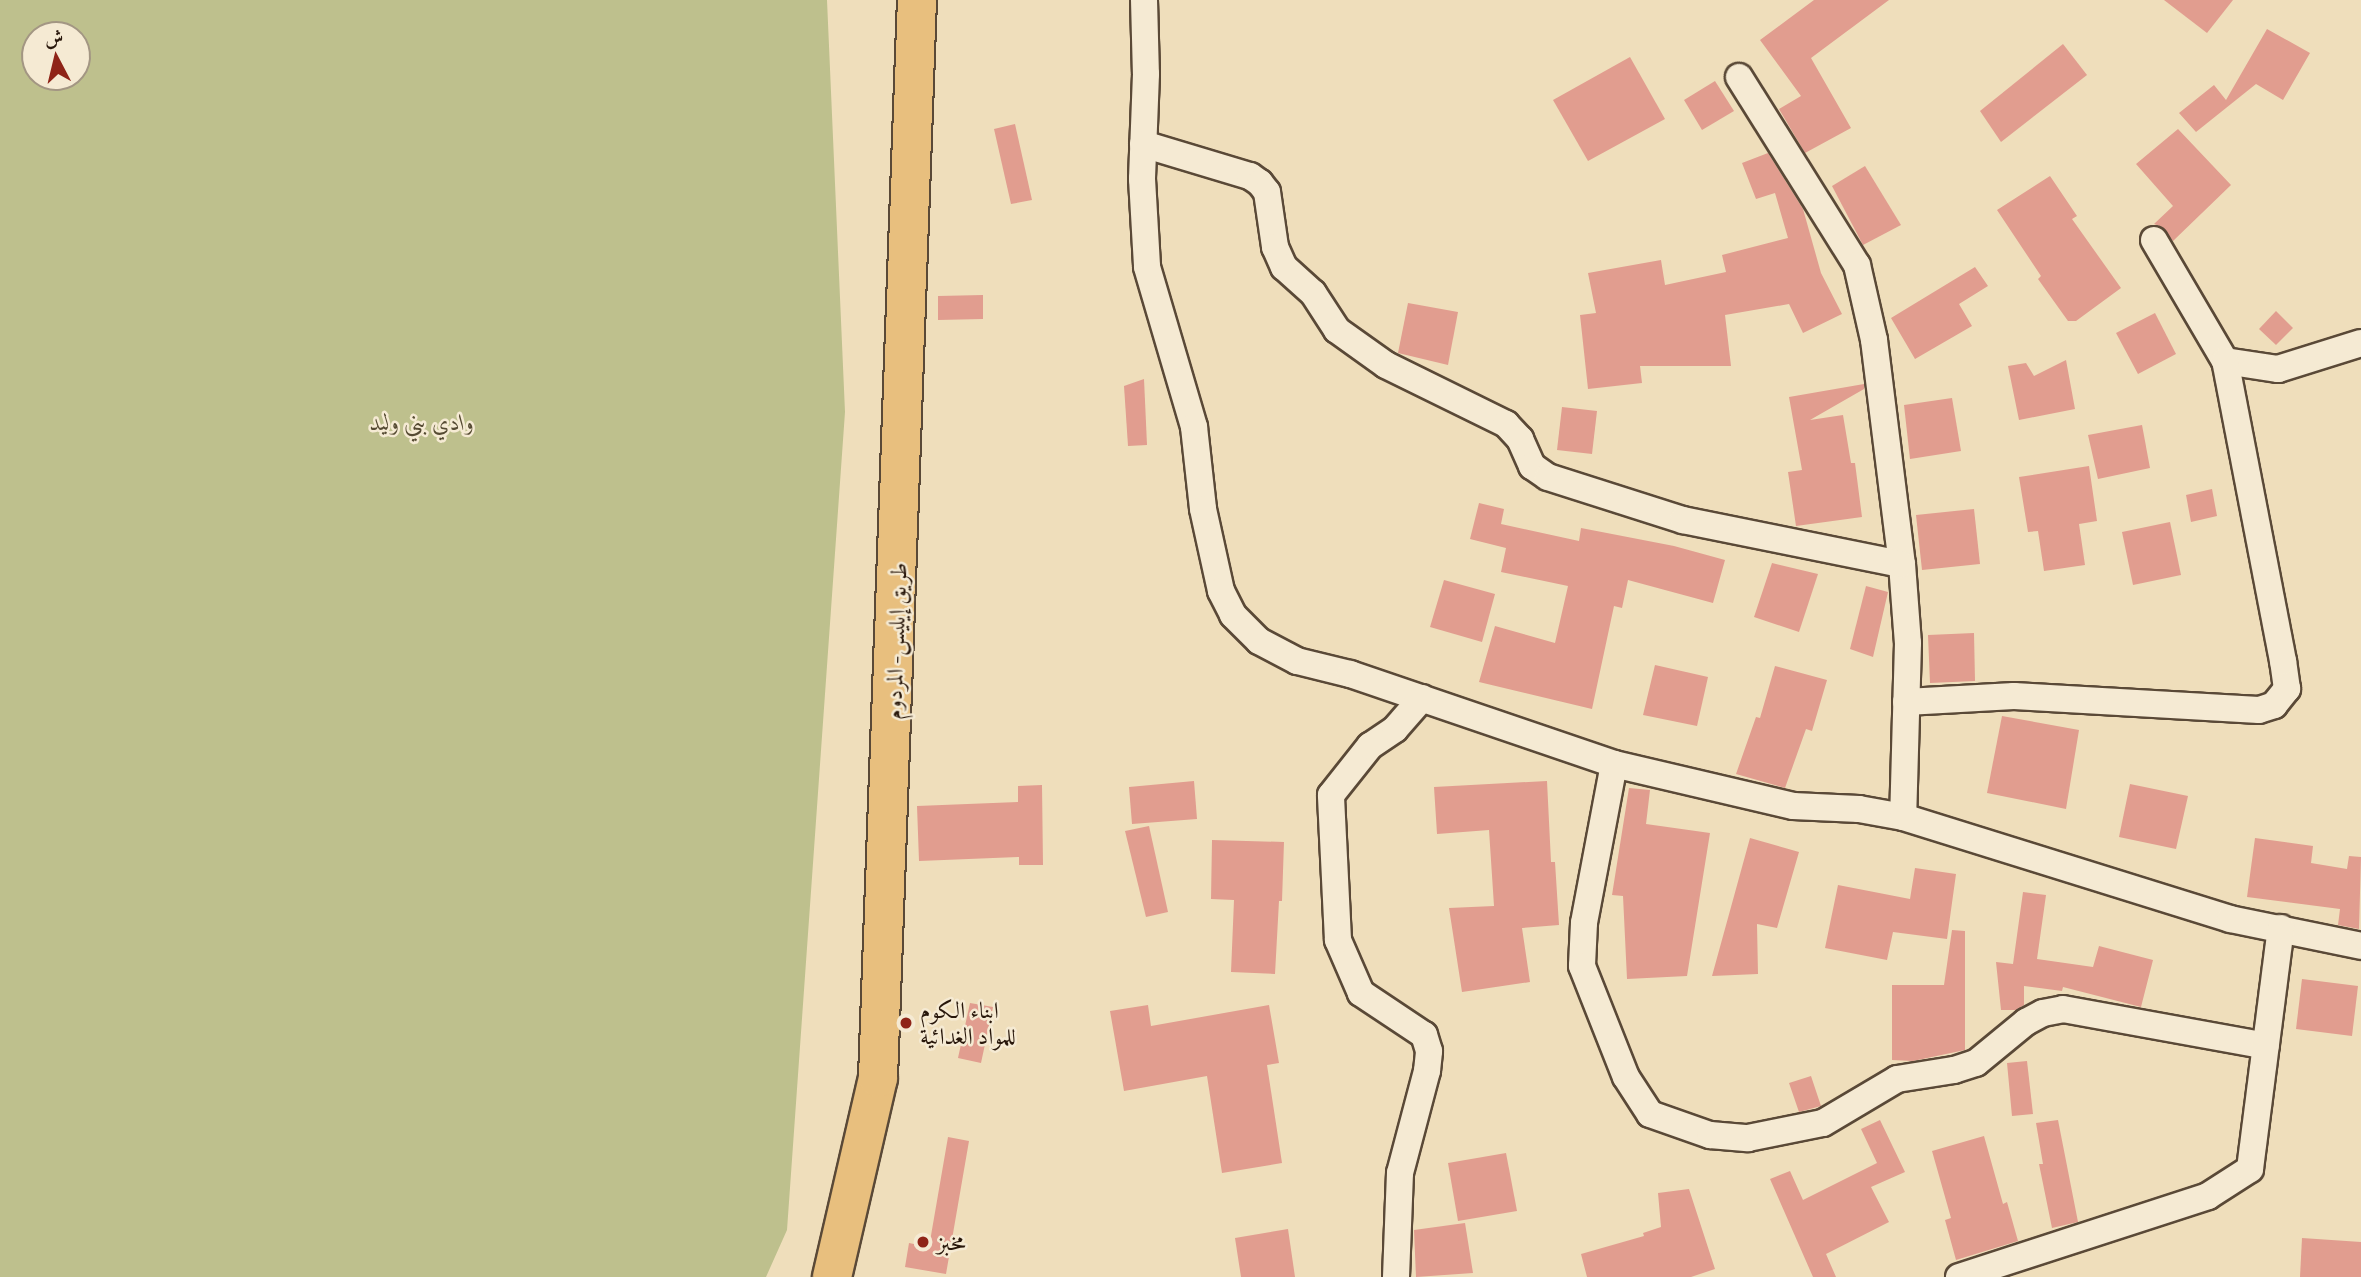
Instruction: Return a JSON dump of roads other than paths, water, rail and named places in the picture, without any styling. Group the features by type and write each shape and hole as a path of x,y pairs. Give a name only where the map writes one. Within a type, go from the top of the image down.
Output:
{"highway":[{"name":"طريق إيليس- المردوم","path":"832,1277 878,1078 917,0"}],"street":[{"path":"1144,0 1146,267 1194,427 1203,509 1222,591 1233,615 1259,641 1297,661 1422,698 1614,764 1774,803 1859,809 1903,817 2230,919 2361,946"},
{"path":"1739,77 1857,265 1874,340 1902,564 1908,643 1903,817"},
{"path":"1143,145 1250,176 1260,183 1267,192 1275,247 1284,267 1313,293 1336,330 1386,365 1506,424 1520,439 1532,466 1548,477 1683,520 1902,564"},
{"path":"1906,702 2014,696 2259,710 2274,705 2287,689 2225,361 2154,240"},
{"path":"2225,361 2278,369 2361,343"},
{"path":"1396,1277 1400,1173 1427,1071 1429,1051 1424,1035 1361,993 1338,940 1331,794 1370,746 1395,729 1422,698"},
{"path":"1614,764 1584,923 1582,965 1626,1077 1650,1114 1710,1135 1748,1138 1823,1123 1897,1079 1976,1063 2026,1022 2043,1013 2063,1009 2266,1046"},
{"path":"1959,1277 2208,1196 2231,1184 2250,1168 2281,928"}],"place":[{"name":"ابناء الكوم للمواد الغدائية","path":"906,1023"},
{"name":"مخبز","path":"923,1242"}],"park label":[{"name":"وادي بني وليد","path":"422,422"}]}
